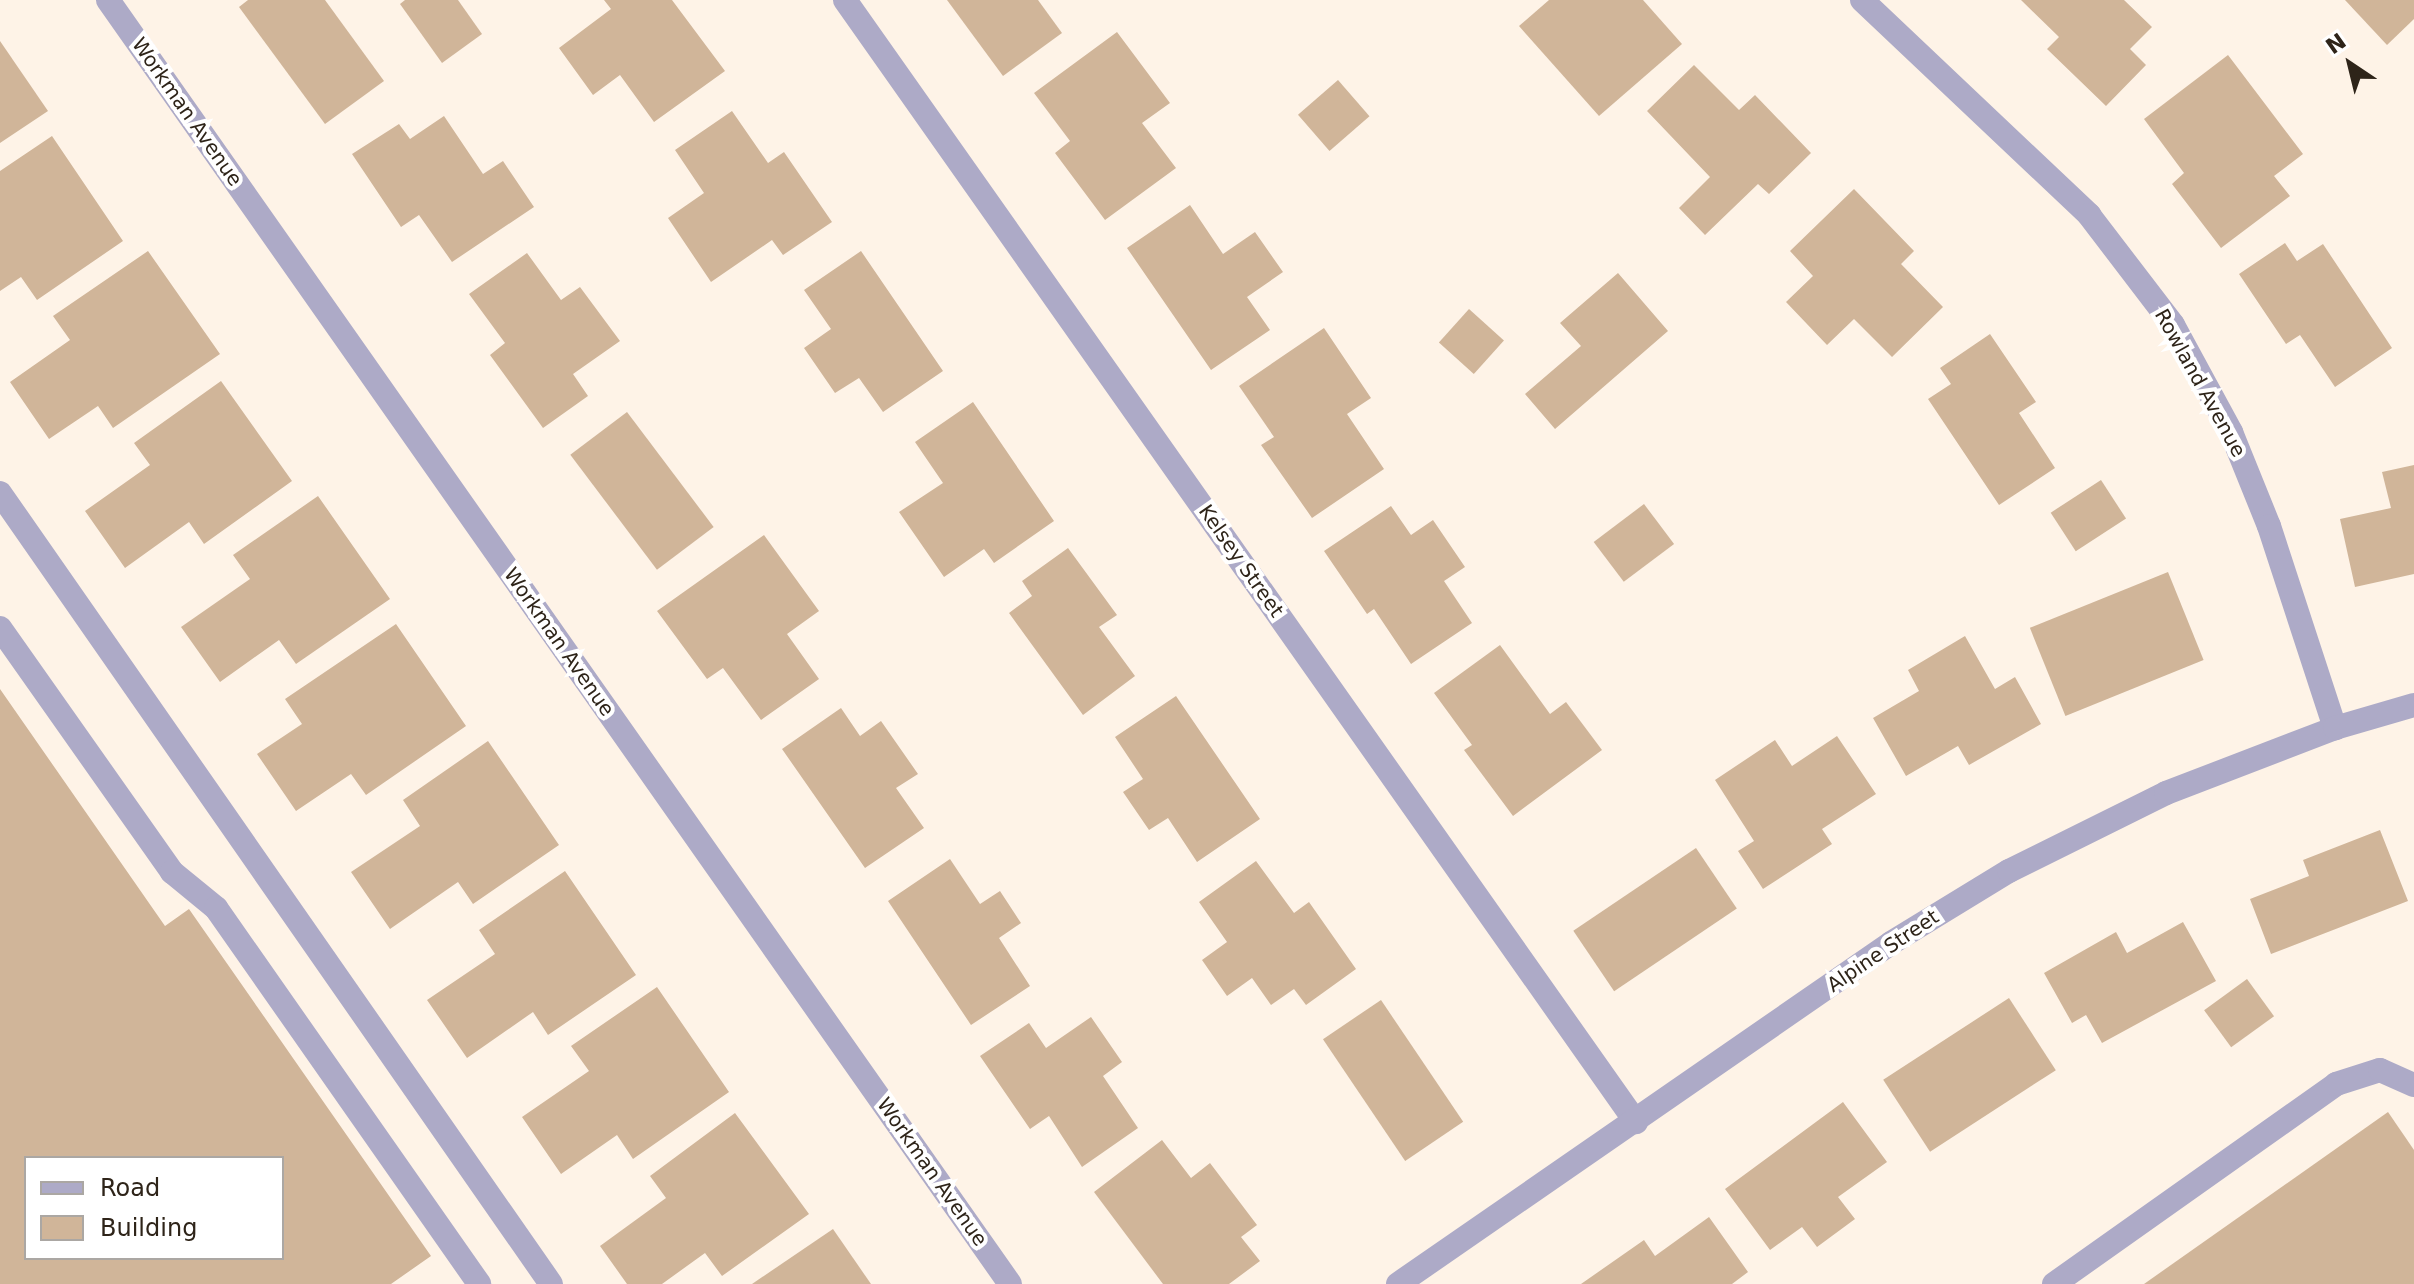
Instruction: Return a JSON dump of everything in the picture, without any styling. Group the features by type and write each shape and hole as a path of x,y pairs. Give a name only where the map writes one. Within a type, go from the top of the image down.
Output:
{"street":[{"name":"Workman Avenue","path":"108,0 1010,1284"},
{"name":"Kelsey Street","path":"845,0 1636,1122"},
{"name":"Rowland Avenue","path":"1862,0 2089,215 2173,325 2231,432 2264,512 2335,728"},
{"path":"0,493 551,1284"},
{"path":"0,628 172,872 216,908 479,1284"},
{"name":"Alpine Street","path":"1398,1284 1891,943 2009,871 2166,793 2335,728 2414,705"},
{"path":"2054,1284 2336,1084 2380,1070 2414,1085"}],"building":[{"path":"248,0 325,0 384,81 325,124 239,7"},
{"path":"405,0 458,0 482,34 442,63 400,4"},
{"path":"604,0 672,0 725,71 654,122 620,75 593,95 559,48 611,9"},
{"path":"947,0 1038,0 1062,33 1003,76"},
{"path":"1549,0 1643,0 1682,44 1599,116 1519,26"},
{"path":"2021,0 2124,0 2152,27 2130,49 2146,65 2106,106 2047,49 2059,37"},
{"path":"2345,0 2414,0 2414,19 2387,45"},
{"path":"1117,32 1170,103 1142,123 1176,168 1105,220 1055,153 1070,141 1034,93"},
{"path":"0,41 48,111 0,143"},
{"path":"2228,55 2303,154 2274,176 2290,196 2221,248 2172,184 2184,173 2144,119"},
{"path":"1694,65 1739,110 1755,95 1811,153 1769,194 1758,184 1705,235 1679,208 1710,177 1647,111"},
{"path":"1338,80 1369,116 1329,151 1298,115"},
{"path":"732,111 768,163 784,152 832,222 783,255 772,240 711,282 668,218 704,193 675,150"},
{"path":"444,116 483,174 503,161 534,207 452,262 419,215 401,227 352,154 399,124 410,139"},
{"path":"52,136 123,241 37,300 21,277 0,291 0,171"},
{"path":"1854,189 1914,251 1901,264 1943,307 1892,357 1854,319 1827,345 1786,302 1813,276 1790,251"},
{"path":"1190,205 1223,254 1255,232 1283,272 1247,297 1270,330 1211,370 1127,248"},
{"path":"2285,243 2297,261 2323,244 2392,348 2335,387 2300,335 2286,344 2239,274"},
{"path":"148,251 220,354 113,428 98,406 49,439 10,382 70,340 53,316"},
{"path":"861,251 943,371 883,412 859,378 835,393 804,348 831,329 804,290"},
{"path":"527,253 561,300 580,287 620,341 573,374 588,396 543,428 490,355 505,343 469,294"},
{"path":"1618,273 1668,331 1555,429 1525,394 1581,346 1560,323"},
{"path":"1469,309 1504,340 1474,374 1439,342"},
{"path":"1324,328 1371,398 1347,414 1384,469 1312,518 1261,445 1274,437 1239,386"},
{"path":"1990,334 2036,402 2019,413 2055,468 1999,505 1928,399 1951,384 1940,368"},
{"path":"221,381 292,481 204,544 189,522 125,568 85,511 150,465 134,443"},
{"path":"973,402 1054,521 994,563 984,549 944,577 899,512 943,483 915,442"},
{"path":"627,412 714,527 657,570 570,455"},
{"path":"2414,465 2414,574 2355,587 2340,519 2391,508 2382,472"},
{"path":"2101,480 2126,519 2076,551 2051,513"},
{"path":"318,496 390,599 296,664 279,640 220,682 181,627 250,579 233,555"},
{"path":"1644,504 1674,544 1624,582 1594,542"},
{"path":"1391,506 1411,535 1433,520 1465,567 1444,581 1472,623 1411,664 1374,609 1367,614 1324,551"},
{"path":"764,535 819,611 787,634 819,679 761,720 723,668 707,679 657,611"},
{"path":"1068,548 1117,615 1099,627 1135,676 1083,715 1009,613 1032,596 1022,581"},
{"path":"2168,572 2204,660 2065,716 2030,628"},
{"path":"396,624 466,726 366,795 351,774 296,811 257,754 302,724 285,699"},
{"path":"1965,636 1995,689 2015,677 2041,724 1969,765 1958,746 1906,776 1873,718 1919,691 1908,670"},
{"path":"1500,645 1550,714 1566,702 1602,750 1513,816 1464,750 1472,745 1434,693"},
{"path":"0,689 165,926 189,909 431,1256 391,1284 0,1284"},
{"path":"1176,696 1260,819 1197,862 1168,818 1149,830 1123,792 1143,779 1115,737"},
{"path":"841,708 860,736 881,721 918,774 896,788 924,828 865,868 782,749"},
{"path":"1837,736 1876,794 1822,829 1832,844 1763,889 1738,851 1754,841 1715,780 1775,740 1792,766"},
{"path":"488,741 559,845 473,904 458,882 390,929 351,872 420,826 403,800"},
{"path":"2380,830 2408,901 2271,954 2250,899 2309,876 2303,860"},
{"path":"1696,848 1737,909 1614,991 1573,931"},
{"path":"950,859 980,904 1000,891 1021,923 999,938 1030,986 971,1025 888,901"},
{"path":"1256,861 1294,913 1309,902 1356,969 1306,1005 1294,989 1271,1005 1252,978 1227,996 1202,960 1227,942 1199,902"},
{"path":"565,871 636,975 548,1035 533,1012 467,1058 427,1000 495,954 479,930"},
{"path":"2183,922 2216,981 2102,1043 2086,1015 2072,1023 2044,973 2116,932 2127,953"},
{"path":"2247,979 2274,1016 2231,1047 2204,1010"},
{"path":"657,987 729,1092 633,1159 617,1135 561,1174 522,1117 589,1071 571,1046"},
{"path":"2009,998 2056,1070 1930,1152 1883,1080"},
{"path":"1381,1000 1463,1122 1405,1161 1323,1039"},
{"path":"1091,1017 1122,1062 1103,1076 1138,1128 1082,1167 1049,1116 1030,1129 980,1056 1029,1023 1046,1048"},
{"path":"1843,1102 1887,1162 1838,1197 1855,1219 1817,1247 1802,1227 1770,1250 1725,1189"},
{"path":"2388,1112 2414,1150 2414,1284 2144,1284"},
{"path":"735,1113 809,1214 722,1276 705,1253 662,1284 627,1284 600,1246 666,1198 650,1176"},
{"path":"1162,1140 1191,1178 1210,1163 1257,1225 1241,1237 1260,1261 1229,1284 1163,1284 1094,1192"},
{"path":"1709,1217 1748,1272 1732,1284 1581,1284 1644,1240 1655,1256"},
{"path":"833,1229 871,1284 752,1284"}]}
